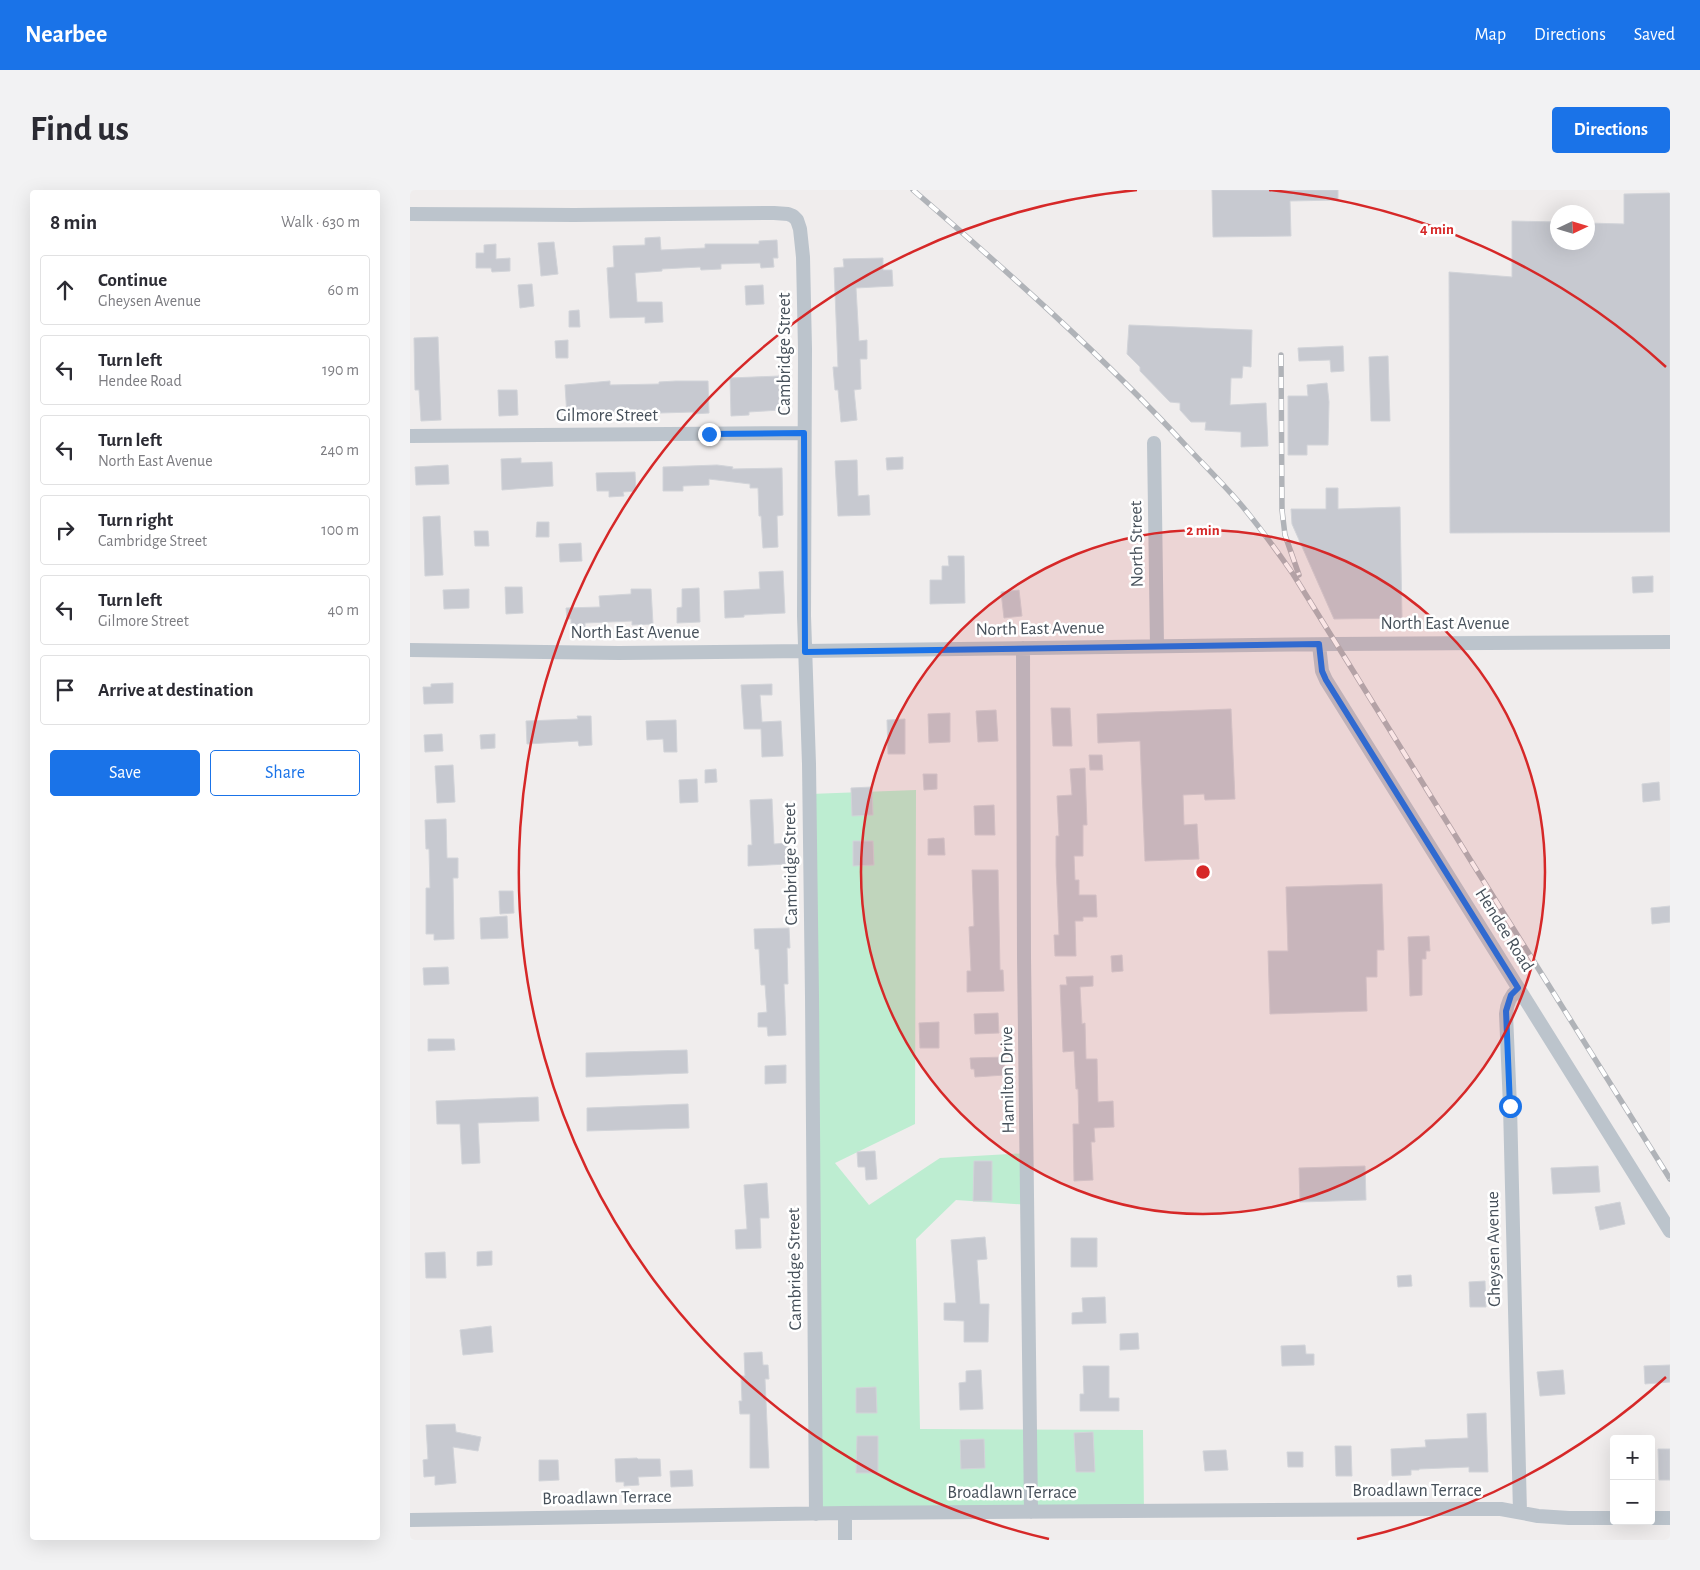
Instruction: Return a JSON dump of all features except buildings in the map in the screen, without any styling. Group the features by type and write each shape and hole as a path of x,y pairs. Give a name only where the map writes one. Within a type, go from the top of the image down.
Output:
{"street":[{"name":"Cambridge Street","path":"410,214 774,213 793,216 800,229 803,257 805,349 805,652 812,996 816,1514"},
{"name":"Gilmore Street","path":"410,436 804,433"},
{"name":"North Street","path":"1154,442 1157,646"},
{"name":"North East Avenue","path":"410,650 805,652 1319,644 1670,642"},
{"name":"Hendee Road","path":"1319,644 1322,671 1326,680 1670,1231"},
{"name":"Hamilton Drive","path":"1024,648 1024,957 1032,1512"},
{"name":"Gheysen Avenue","path":"1518,988 1508,1001 1506,1014 1520,1512"},
{"name":"Broadlawn Terrace","path":"410,1520 844,1513 1442,1509 1500,1509 1569,1518 1610,1518"},
{"path":"844,1513 845,1540"},
{"path":"1655,1518 1670,1518"}],"green space":[{"path":"916,790 915,1124 835,1163 869,1205 940,1158 1029,1153 1029,1205 956,1200 916,1239 920,1429 1143,1430 1144,1512 818,1518 810,794"}],"railway":[{"path":"913,190 1019,283 1123,381 1223,485 1263,532 1293,574 1670,1179"},
{"path":"1281,355 1282,510 1285,535 1299,575"}],"route":[{"path":"709,434 804,433 805,652 1319,644 1322,671 1326,680 1518,988 1511,995 1506,1011 1510,1106"}]}
